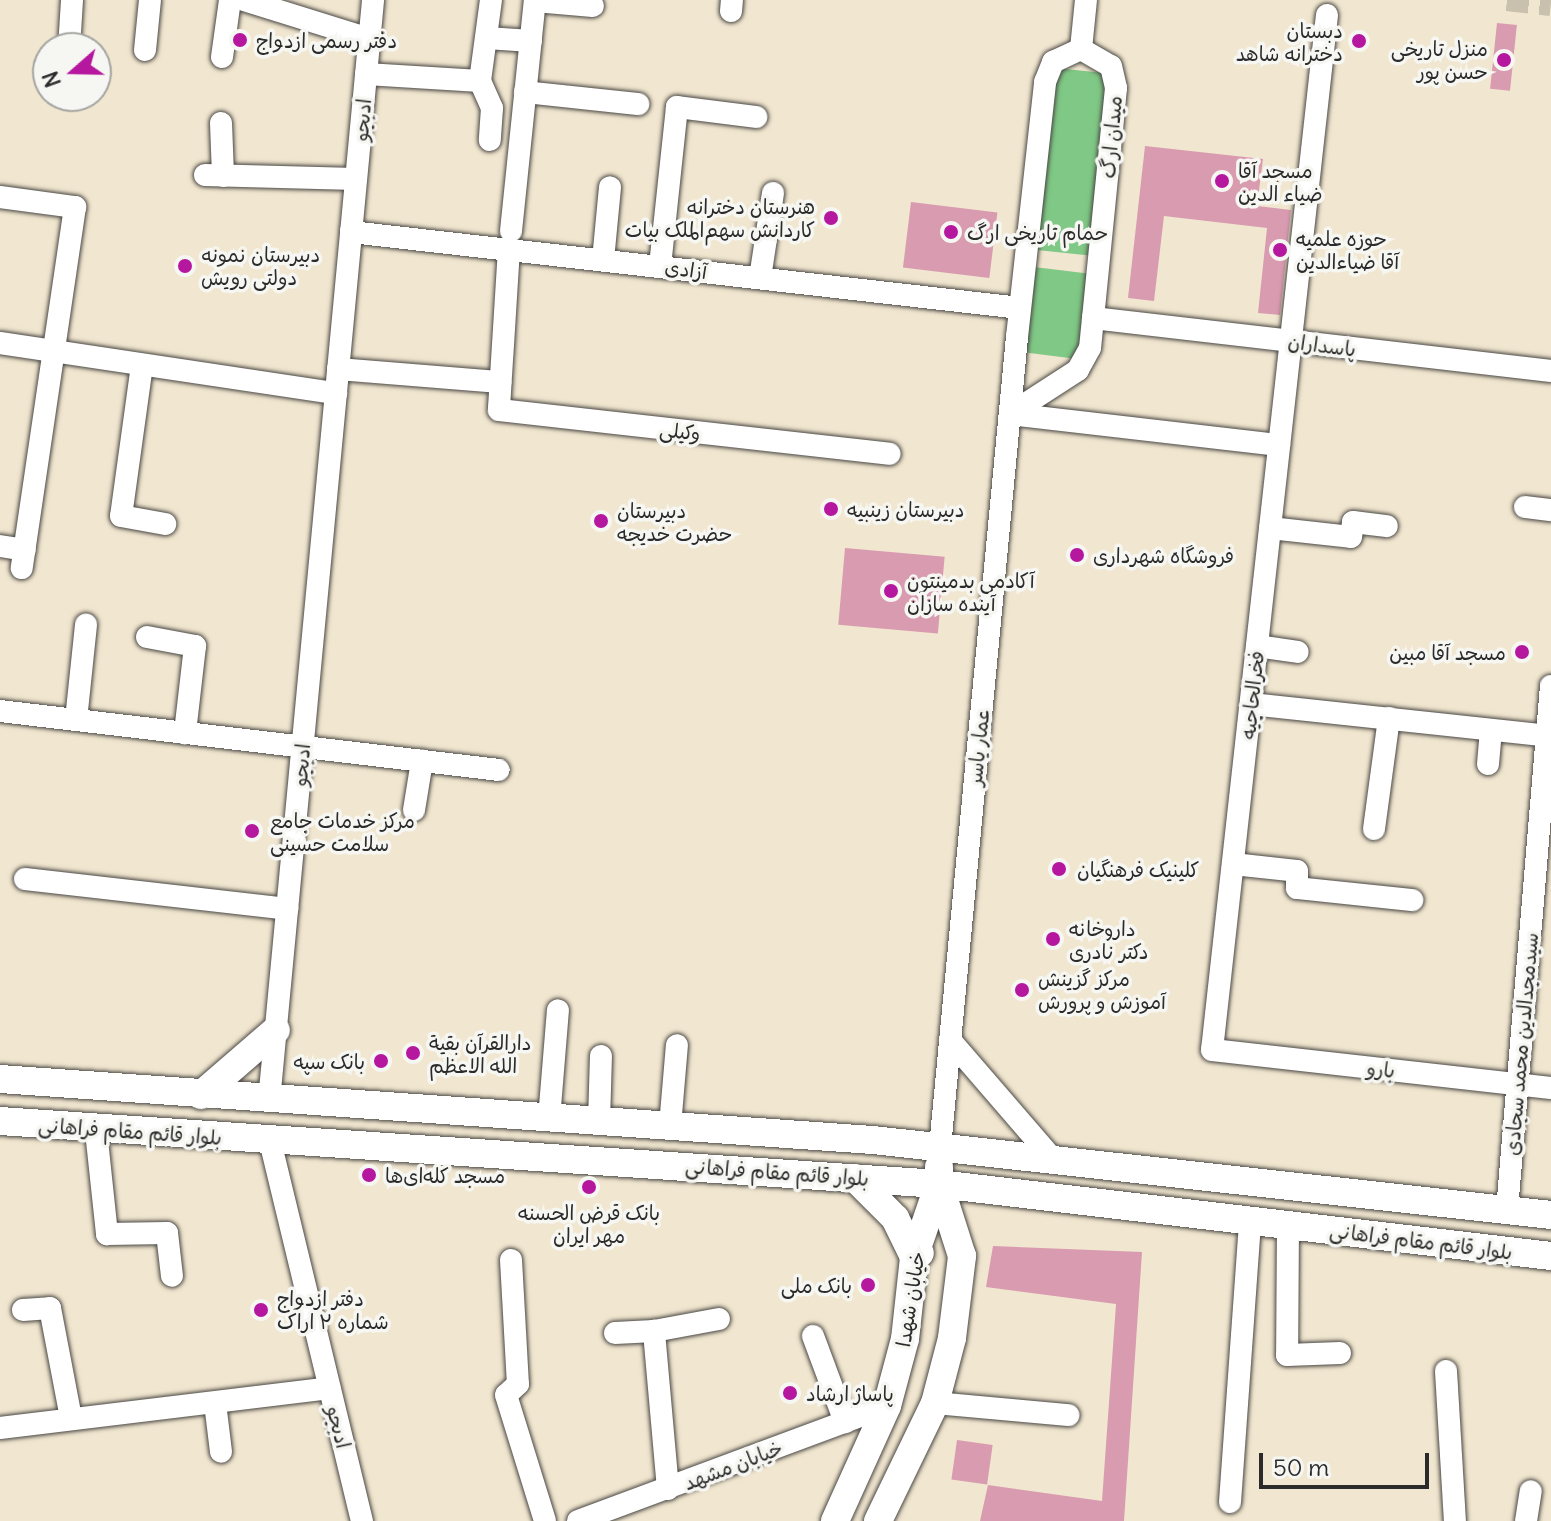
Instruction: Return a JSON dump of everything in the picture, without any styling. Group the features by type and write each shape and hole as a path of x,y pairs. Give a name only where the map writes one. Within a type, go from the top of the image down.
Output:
{"main road":[{"path":"201,1095 276,1030"},
{"name":"بلوار قائم مقام فراهانی","path":"0,1079 269,1101 670,1126 940,1147 1551,1215"},
{"name":"ادبجو","path":"269,1101 270,1141"},
{"name":"بلوار قائم مقام فراهانی","path":"0,1121 96,1131 939,1184 1551,1256"},
{"path":"878,1521 935,1403 952,1338 962,1256 939,1184 940,1147"},
{"path":"855,1178 895,1218 914,1257 938,1243 962,1256"},
{"name":"خیابان شهدا","path":"835,1521 887,1406 905,1339 914,1257 939,1184"}],"street":[{"path":"70,32 72,0"},
{"path":"145,50 150,0"},
{"path":"222,57 230,0"},
{"path":"244,0 369,39"},
{"name":"ادبجو","path":"269,1101 373,0"},
{"path":"490,140 492,108 480,81 491,0"},
{"path":"535,0 593,6"},
{"name":"وکیلی","path":"535,0 510,240 499,410 890,454"},
{"path":"1020,308 1047,71 1061,54 1081,49 1086,0"},
{"name":"فخرالحاجیه","path":"1212,1050 1327,15"},
{"path":"487,38 531,41"},
{"name":"میدان ارگ","path":"1010,414 1078,370 1090,348 1116,88 1111,66 1081,49"},
{"path":"366,74 480,81"},
{"path":"525,92 638,104"},
{"path":"660,266 677,107 756,117"},
{"path":"221,123 214,176 356,179"},
{"path":"603,260 610,187"},
{"path":"760,278 773,193"},
{"path":"0,197 75,207 51,351 24,559 0,546"},
{"name":"آزادی","path":"351,232 510,240 603,260 1020,308"},
{"name":"عمار یاسر","path":"940,1147 1020,308"},
{"name":"پاسداران","path":"1093,318 1551,371"},
{"path":"0,343 336,393"},
{"path":"142,365 121,516 165,524"},
{"path":"338,369 500,382"},
{"path":"1010,414 1279,445"},
{"path":"1525,507 1551,510"},
{"path":"1270,528 1351,537 1353,522 1387,526"},
{"path":"76,720 86,625"},
{"path":"147,637 195,646 185,733"},
{"path":"1257,646 1298,652"},
{"name":"سیدمجدالدین محمد سجادی","path":"1507,1210 1551,686"},
{"path":"1251,704 1549,736"},
{"path":"0,711 499,770"},
{"path":"1374,829 1389,718"},
{"path":"1488,764 1491,730"},
{"path":"414,810 422,761"},
{"path":"1233,864 1297,871 1297,888 1412,900"},
{"path":"25,879 287,909"},
{"path":"549,1119 558,1010"},
{"path":"950,1040 1052,1158"},
{"path":"670,1126 677,1045"},
{"name":"بارو","path":"1212,1050 1551,1088"},
{"path":"599,1122 601,1056"},
{"path":"96,1131 107,1234 167,1233 172,1276"},
{"name":"ادبجو","path":"270,1141 362,1521"},
{"path":"1230,1502 1250,1221"},
{"path":"1288,1225 1287,1355 1340,1353"},
{"path":"511,1260 518,1384 506,1395 545,1521"},
{"path":"23,1310 50,1308 71,1418"},
{"path":"615,1333 654,1331 719,1319"},
{"path":"654,1331 668,1489"},
{"path":"813,1336 845,1422"},
{"path":"1446,1371 1455,1521"},
{"path":"0,1428 330,1388"},
{"path":"215,1403 221,1452"},
{"path":"935,1403 1068,1415"},
{"name":"خیابان مشهد","path":"578,1521 887,1406"},
{"path":"1526,1521 1531,1491"}],"green space":[{"path":"1056,68 1109,74 1090,256 1037,250"},
{"path":"1034,267 1088,274 1077,359 1024,352"}],"building":[{"path":"1497,23 1517,25 1510,91 1490,89"},
{"path":"1145,146 1263,159 1257,206 1291,210 1280,315 1258,313 1267,228 1164,216 1154,301 1128,298"},
{"name":"حمام تاریخی ارگ","path":"911,202 997,213 989,278 903,268"},
{"name":"آکادمی بدمینتون آینده سازان","path":"845,548 945,557 938,633 838,625"},
{"path":"993,1246 1142,1252 1124,1521 980,1521 988,1485 1102,1501 1116,1304 986,1287"},
{"path":"957,1440 993,1445 987,1485 951,1480"}],"tunnel":[{"path":"1507,0 1551,5"}],"place":[{"name":"دفتر رسمی ازدواج","path":"240,40"},
{"name":"دبستان دخترانه شاهد","path":"1359,41"},
{"name":"منزل تاریخی حسن پور","path":"1504,60"},
{"name":"مسجد آقا ضیاء الدین","path":"1222,181"},
{"name":"هنرستان دخترانه کاردانش سهم‌الملک بیات","path":"831,218"},
{"name":"حمام تاریخی ارگ","path":"951,232"},
{"name":"حوزه علمیه آقا ضیاءالدین","path":"1280,250"},
{"name":"دبیرستان نمونه دولتی رویش","path":"185,266"},
{"name":"دبیرستان زینبیه","path":"831,509"},
{"name":"دبیرستان حضرت خدیجه","path":"601,521"},
{"name":"فروشگاه شهرداری","path":"1077,555"},
{"name":"آکادمی بدمینتون آینده سازان","path":"891,591"},
{"name":"مسجد آقا مبین","path":"1522,652"},
{"name":"مرکز خدمات جامع سلامت حسینی","path":"252,831"},
{"name":"کلینیک فرهنگیان","path":"1059,869"},
{"name":"داروخانه دکتر نادری","path":"1053,939"},
{"name":"مرکز گزینش آموزش و پرورش","path":"1022,990"},
{"name":"دارالقرآن بقیة الله الاعظم","path":"413,1053"},
{"name":"بانک سپه","path":"381,1061"},
{"name":"مسجد کله‌ای‌ها","path":"369,1175"},
{"name":"بانک قرض الحسنه مهر ایران","path":"589,1187"},
{"name":"بانک ملی","path":"868,1285"},
{"name":"دفتر ازدواج شماره ۲ اراک","path":"261,1310"},
{"name":"پاساژ ارشاد","path":"790,1393"}]}
